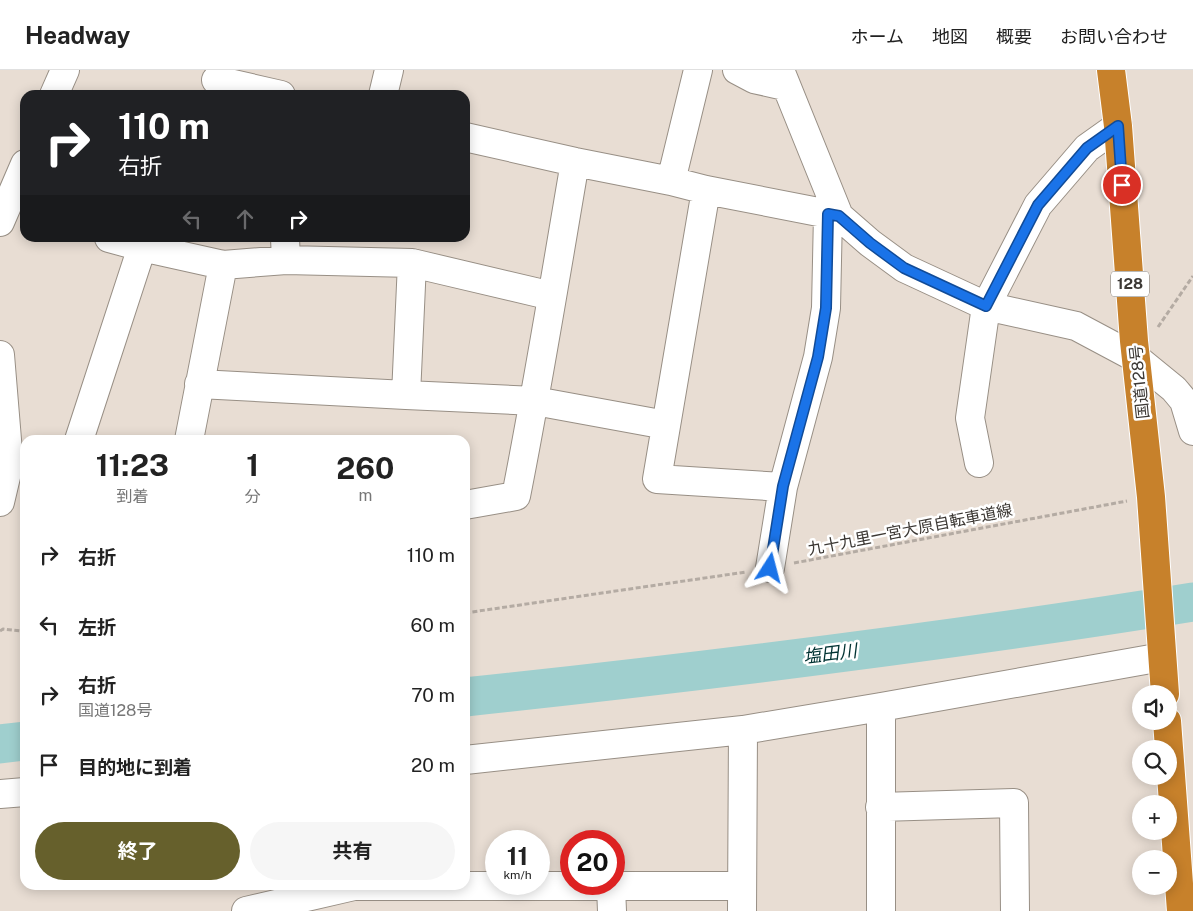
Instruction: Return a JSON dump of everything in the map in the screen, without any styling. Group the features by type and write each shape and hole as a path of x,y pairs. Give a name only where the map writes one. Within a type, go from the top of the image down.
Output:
{"highway":[{"name":"国道128号","path":"1112,70 1136,358 1150,497 1164,685"},
{"path":"1168,730 1180,911"}],"street":[{"path":"56,90 65,70"},
{"path":"384,90 389,70"},
{"path":"670,181 698,70"},
{"path":"737,70 754,80 783,78 833,215 826,308 818,357 783,486 770,568"},
{"path":"216,80 259,90"},
{"path":"979,463 970,418 986,306 1038,205 1087,148 1118,126"},
{"path":"470,138 706,190 833,215 904,268 986,306 1076,326 1136,358 1174,389 1184,401 1193,431"},
{"path":"470,504 516,496 535,401 575,162"},
{"path":"10,215 20,181"},
{"path":"706,190 657,479 783,486"},
{"path":"124,242 223,265 285,249 412,263 552,296"},
{"path":"81,435 142,247"},
{"path":"406,395 412,263"},
{"path":"190,435 223,265"},
{"path":"0,355 17,465 0,502"},
{"path":"199,384 535,401 666,425"},
{"path":"470,759 743,730 1162,657"},
{"path":"880,911 881,707"},
{"path":"446,890 611,899 742,899 743,730"},
{"path":"0,794 20,792"},
{"path":"880,807 1014,803 1015,911"},
{"path":"246,911 281,907 337,890"}],"path":[{"path":"1136,358 1193,276"},
{"name":"九十九里一宮大原自転車道線","path":"470,612 770,568 1150,497"},
{"path":"0,631 3,629 20,631"}],"waterway":[{"name":"塩田川","path":"470,696 829,654 1011,630 1193,602"},
{"name":"塩田川","path":"0,744 20,742"}],"route":[{"path":"770,568 783,486 818,357 826,308 828,214 839,216 870,243 904,268 986,306 1038,205 1087,148 1118,126 1122,185"}]}
